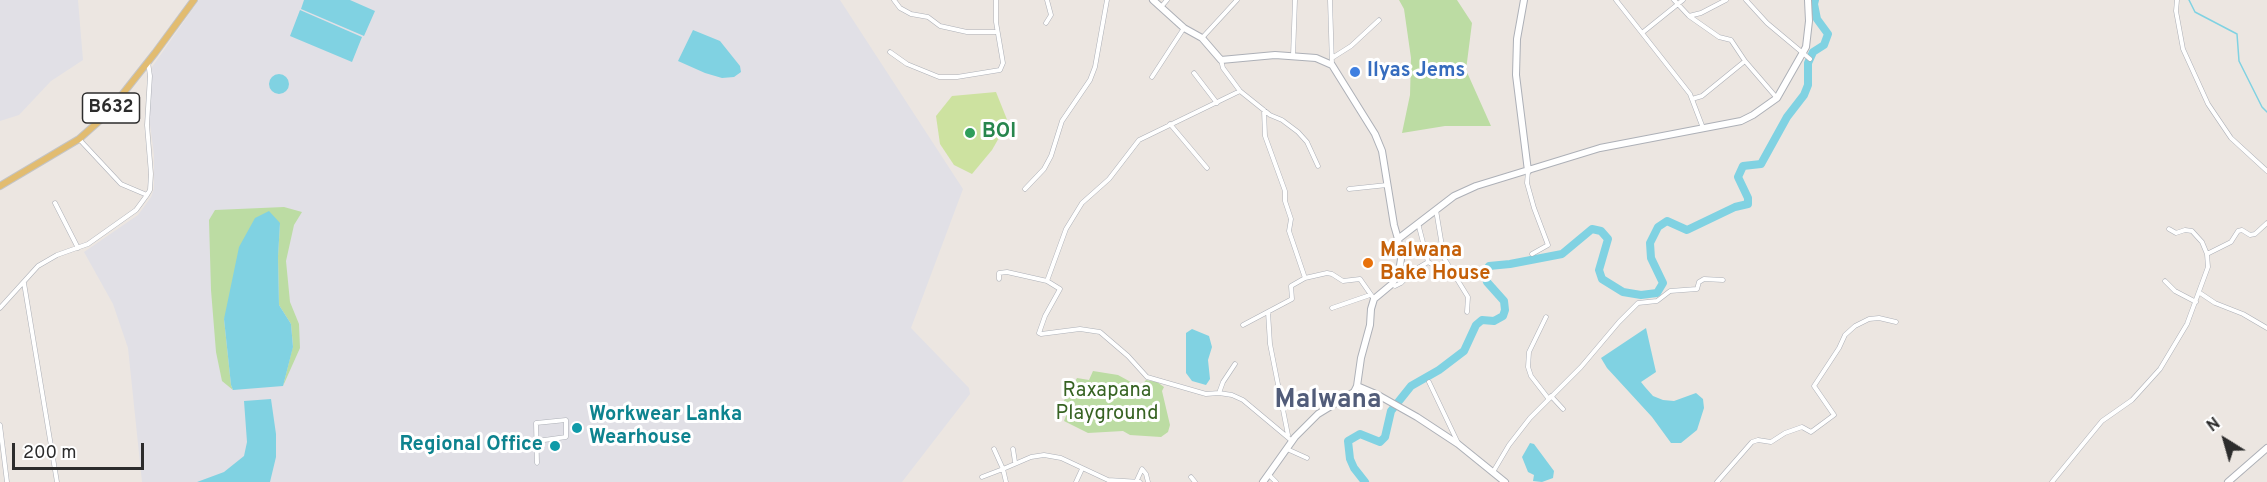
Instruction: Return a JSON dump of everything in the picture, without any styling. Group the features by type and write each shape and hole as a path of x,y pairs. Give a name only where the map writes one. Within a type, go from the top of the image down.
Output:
{"main road":[{"name":"B632","path":"1,186 79,139 106,115 194,0"}],"street":[{"path":"894,0 900,8 912,14 928,17 940,26 967,32 998,32"},
{"path":"890,52 907,64 939,76 957,77 1000,70 1003,63 996,0"},
{"path":"1046,23 1050,20 1051,15 1047,0"},
{"path":"1024,189 1044,169 1051,156 1062,121 1090,80 1095,67 1107,0"},
{"path":"1152,0 1184,28 1202,38 1221,60 1223,68 1240,91 1298,132 1307,142 1318,165"},
{"path":"1161,7 1167,0"},
{"path":"1202,38 1237,0"},
{"path":"1293,56 1295,0"},
{"path":"1330,0 1332,62 1375,134 1382,151 1401,259 1399,272 1392,284 1372,297 1332,308"},
{"path":"1524,0 1517,39 1516,66 1528,171 1527,183 1548,245 1532,254"},
{"path":"1616,0 1692,99 1703,128"},
{"path":"1642,33 1676,2 1683,0"},
{"path":"1689,15 1701,13 1726,0"},
{"path":"1746,0 1767,23 1810,59"},
{"path":"1398,239 1454,196 1476,186 1600,148 1741,121 1753,116 1777,98 1806,47 1809,21 1808,0"},
{"path":"2177,0 2176,11 2183,49 2208,104 2231,138 2267,171"},
{"path":"1676,2 1689,15 1719,37 1731,40 1745,61 1777,98"},
{"path":"1332,62 1379,20"},
{"path":"1152,76 1184,28"},
{"path":"1221,60 1275,55 1316,58 1332,62"},
{"path":"1692,99 1702,96 1745,61"},
{"path":"0,308 38,266 46,260 78,249 136,210 147,195 150,190 151,174 147,125 150,76 148,62"},
{"path":"1194,73 1217,104"},
{"path":"1047,281 1066,229 1082,203 1108,179 1139,141 1240,91"},
{"path":"1264,110 1265,136 1285,190 1285,201 1291,219 1289,231 1305,278"},
{"path":"1170,124 1207,168"},
{"path":"79,139 121,184 147,195"},
{"path":"0,176 1,186"},
{"path":"1349,189 1388,185"},
{"path":"55,203 78,249"},
{"path":"1436,210 1444,258 1468,297 1467,312"},
{"path":"1418,222 1428,262 1455,276"},
{"path":"2207,254 2231,242 2238,231 2242,230 2250,235 2255,234 2267,223"},
{"path":"2052,482 2102,421 2132,400 2160,369 2187,324 2208,267 2207,254 2202,242 2192,231 2185,230 2176,233 2169,229"},
{"path":"1392,284 1395,286 1401,283 1413,271 1428,262"},
{"path":"999,279 999,273 1006,272 1047,281 1058,287 1059,293 1045,316 1039,333 1080,329 1100,332 1148,377 1206,394 1232,395 1243,400 1290,439"},
{"path":"1243,325 1292,299 1291,286 1305,278 1327,273 1342,281 1360,279 1372,297 1357,386 1347,397 1318,414 1290,439"},
{"path":"1493,472 1509,445 1550,397 1581,367 1618,322 1640,302 1657,302 1670,291 1696,289 1699,282 1704,279 1723,280"},
{"path":"2165,281 2175,291 2196,302"},
{"path":"24,283 57,482"},
{"path":"2200,293 2215,303 2243,314 2267,328"},
{"path":"1263,482 1287,449 1290,439 1270,344 1268,312"},
{"path":"1546,317 1529,352 1528,367 1531,376 1563,409"},
{"path":"1717,482 1752,442 1758,440 1771,442 1802,428 1811,432 1834,415 1814,386 1845,335 1855,326 1869,319 1896,322"},
{"path":"1219,393 1223,382 1235,364"},
{"path":"1429,382 1458,444"},
{"path":"1357,386 1388,401 1458,444 1505,482"},
{"path":"537,441 566,437 566,420 536,423 537,463"},
{"path":"0,425 7,482"},
{"path":"2228,482 2267,448"},
{"path":"994,449 1006,482"},
{"path":"1013,449 1015,462"},
{"path":"1287,449 1307,458"},
{"path":"982,477 1031,456 1044,455 1061,458 1108,480 1138,481 1142,469 1148,482"},
{"path":"1076,482 1082,469"},
{"path":"1269,475 1276,482"},
{"path":"1191,477 1195,482"}],"shaded area":[{"path":"0,0 78,0 83,60 51,81 19,115 0,121"},
{"path":"199,0 840,0 963,189 911,328 969,388 970,394 902,482 142,482 128,348 113,304 84,252 138,215 151,197 154,189 154,155 149,117 152,67"}],"green space":[{"path":"1399,0 1457,0 1472,23 1466,70 1491,126 1445,126 1402,133 1410,95 1411,58 1404,9"},
{"name":"BOI","path":"996,92 1008,122 992,150 972,174 954,165 940,144 936,116 952,96"},
{"path":"284,207 302,212 294,225 286,261 290,302 299,324 300,348 283,386 293,346 291,324 279,305 280,223 224,319 233,390 222,381 216,352 209,220 215,210"},
{"name":"Raxapana Playground","path":"1093,371 1118,375 1140,387 1146,380 1157,382 1164,387 1162,391 1170,425 1168,432 1161,437 1130,435 1123,431 1088,433 1064,421 1068,411 1062,404 1077,378 1089,380"}],"water":[{"path":"304,0 350,0 375,11 364,36 301,9"},
{"path":"300,10 362,37 352,62 290,36"},
{"path":"693,30 720,41 740,66 741,72 734,77 722,78 678,61"},
{"path":"275,74 283,74 289,80 289,88 283,94 275,94 269,88 269,80"},
{"path":"269,211 280,223 279,305 291,324 293,347 283,386 233,390 224,319 239,247 255,218"},
{"path":"1646,328 1656,372 1641,382 1645,387 1653,396 1663,400 1674,401 1696,393 1703,399 1704,408 1697,430 1681,443 1671,443 1652,417 1607,368 1601,358"},
{"path":"1192,329 1209,336 1212,347 1208,360 1210,379 1206,385 1192,381 1186,373 1186,333"},
{"path":"271,399 276,434 276,457 270,482 197,482 224,472 244,456 247,442 244,401"},
{"path":"1530,443 1534,444 1554,471 1553,478 1542,482 1533,481 1534,475 1528,472 1522,457"}],"waterway":[{"path":"1365,482 1350,459 1348,441 1360,434 1380,442 1385,437 1391,411 1411,386 1439,370 1464,351 1476,325 1482,320 1494,321 1503,316 1504,301 1487,282 1484,273 1489,266 1562,254 1592,229 1601,231 1608,239 1599,270 1602,279 1623,292 1641,295 1657,293 1663,283 1651,258 1650,243 1658,227 1667,221 1687,230 1735,207 1748,204 1748,198 1738,177 1743,166 1761,164 1787,117 1804,95 1808,85 1808,63 1813,52 1824,45 1828,34 1817,19 1815,0"},
{"path":"2189,0 2195,12 2237,34 2239,61 2262,107 2267,112"}],"place":[{"name":"Ilyas Jems","path":"1355,72"},
{"name":"BOI","path":"970,133"},
{"name":"Malwana Bake House","path":"1368,263"},
{"name":"Workwear Lanka Wearhouse","path":"577,428"},
{"name":"Regional Office","path":"555,446"}],"district":[{"name":"Malwana","path":"1328,402"}]}
